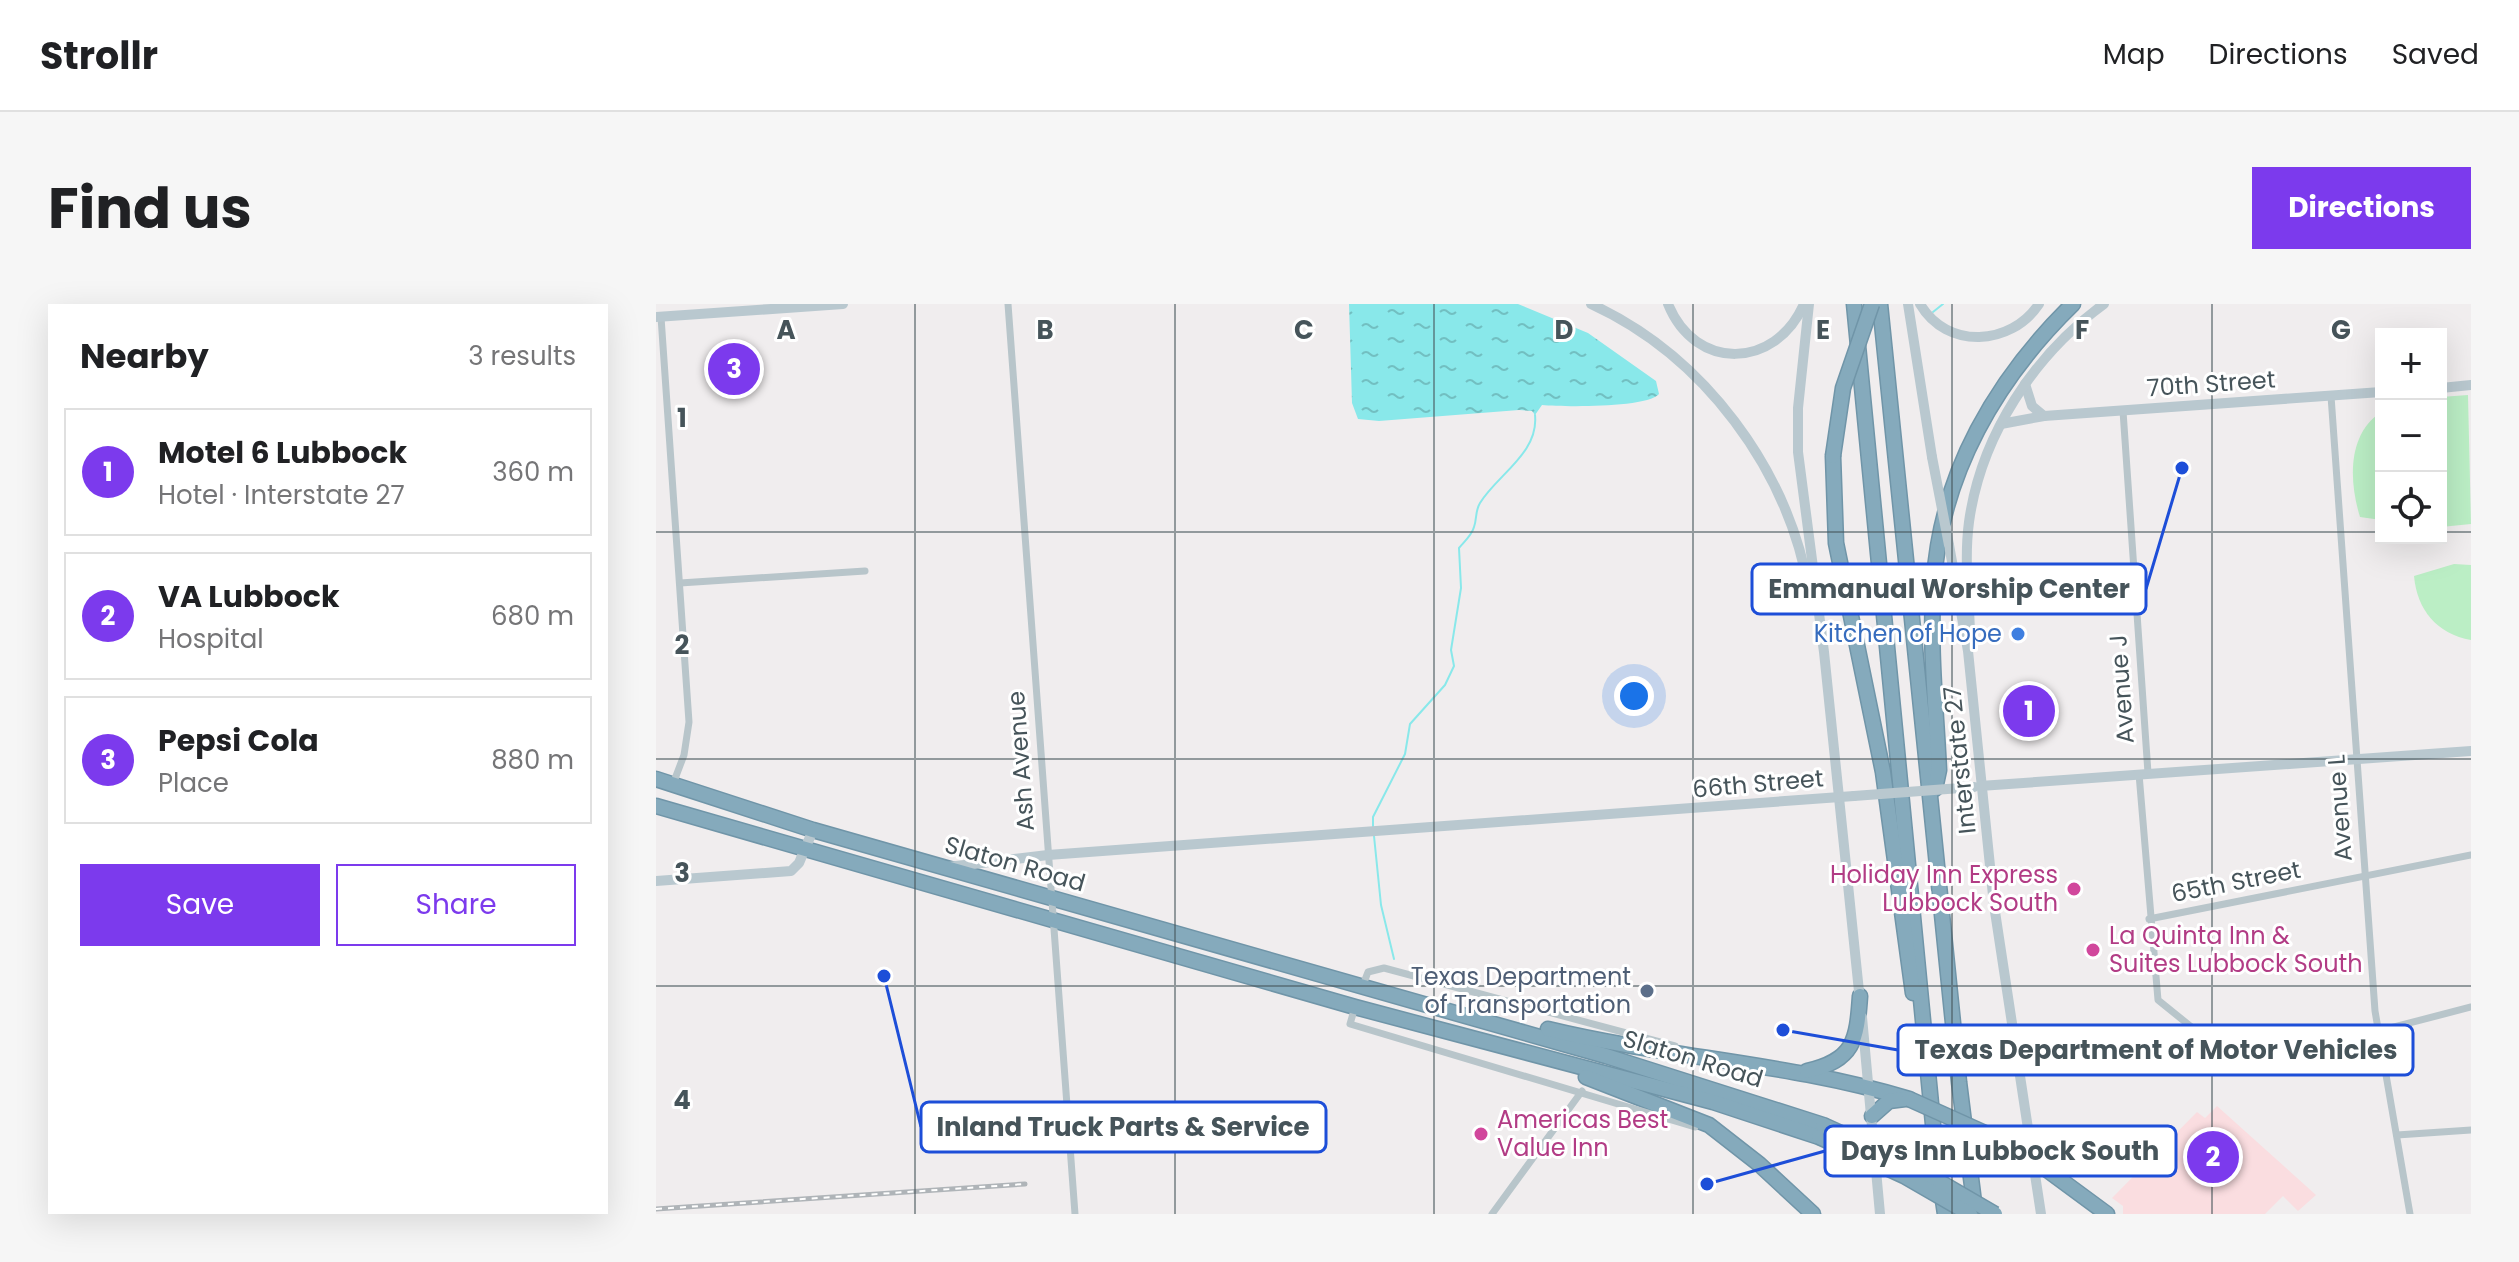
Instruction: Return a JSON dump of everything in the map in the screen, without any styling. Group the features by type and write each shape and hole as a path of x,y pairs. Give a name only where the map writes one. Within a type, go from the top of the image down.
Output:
{"highway":[{"path":"1854,304 1935,1145"},
{"path":"1872,304 1843,388 1833,456 1836,543 1882,764 1945,1214"},
{"path":"1880,304 1973,1214"},
{"path":"1932,809 1939,770 1934,579 1949,494 2001,389 2043,333 2073,304"},
{"name":"Slaton Road","path":"656,779 813,830 1442,1007 1821,1131 1909,1164 1995,1214"},
{"name":"Slaton Road","path":"656,806 1355,1007 1821,1131 1973,1214"},
{"path":"1355,1007 1363,985"},
{"path":"1802,1072 1827,1066 1851,1046 1858,1027 1860,996"},
{"path":"1442,1007 1638,1049 1748,1062 1802,1072 1909,1099 2016,1147 2107,1214"},
{"path":"1522,1052 1709,1125 1813,1214"},
{"path":"1872,1116 1889,1101 1909,1099"}],"main road":[{"path":"658,317 843,304"},
{"path":"1591,304 1641,332 1688,370 1733,419 1769,477 1803,561 1831,720"},
{"path":"1668,304 1688,336 1705,347 1730,354 1751,352 1773,344 1790,329 1807,304"},
{"path":"1807,304 1797,430 1840,797 1880,1214"},
{"name":"Interstate 27","path":"1908,304 1970,666 1978,786 2041,1214"},
{"path":"1920,304 1942,327 1980,338 2016,327 2039,304"},
{"path":"1970,666 1969,522 1983,469 2001,424 2025,384 2060,340 2104,304"},
{"path":"2025,384 2032,406 2044,416"},
{"path":"2447,387 2471,385"},
{"name":"70th Street","path":"2001,424 2044,416 2375,392"},
{"name":"66th Street","path":"946,867 1048,855 2471,751"},
{"path":"656,881 784,873 795,868 813,830"}],"street":[{"name":"Ash Avenue","path":"1008,304 1075,1214"},
{"path":"658,317 689,722 684,755 673,784"},
{"name":"Avenue L","path":"2331,396 2356,759 2379,1028 2410,1214"},
{"name":"Avenue J","path":"2123,411 2149,919 2158,1000 2210,1042 2224,1071 2379,1028"},
{"path":"680,583 865,571"},
{"name":"65th Street","path":"2149,919 2471,855"},
{"name":"Slaton Road","path":"1363,985 1368,972 1384,968 1646,1040 1748,1062"},
{"path":"1355,1007 1350,1024 1582,1091 1727,1139"},
{"path":"2379,1028 2471,1007"},
{"path":"1492,1214 1582,1091"},
{"path":"2397,1135 2471,1130"}],"shaded area":[{"path":"2217,1106 2316,1195 2298,1211 2283,1196 2265,1214 2123,1214 2123,1206 2112,1198 2197,1112 2205,1118"}],"green space":[{"path":"2468,395 2471,524 2447,526 2447,400 2447,397"},
{"path":"2375,417 2375,519 2360,517 2353,474 2357,446"},
{"path":"2454,564 2471,565 2471,640 2439,626 2424,610 2416,588 2414,576"}],"water":[{"path":"1349,304 1518,304 1588,333 1656,381 1659,394 1651,399 1622,404 1542,405 1535,415 1532,411 1519,410 1379,421 1358,419 1352,403"}],"waterway":[{"path":"1933,312 1943,304"},
{"path":"1373,827 1373,817 1405,754 1410,724 1445,685 1454,666 1451,650 1461,588 1459,548 1473,530 1480,503 1524,452 1534,429 1535,415"},
{"path":"1374,836 1381,905 1394,959"}],"railway":[{"path":"656,1209 1025,1184"}],"place":[{"name":"Pepsi Cola","path":"734,369"},
{"name":"Emmanual Worship Center","path":"2182,468"},
{"name":"Kitchen of Hope","path":"2018,634"},
{"name":"Motel 6 Lubbock","path":"2029,711"},
{"name":"Holiday Inn Express Lubbock South","path":"2074,889"},
{"name":"La Quinta Inn & Suites Lubbock South","path":"2093,950"},
{"name":"Inland Truck Parts & Service","path":"884,976"},
{"name":"Texas Department of Transportation","path":"1647,991"},
{"name":"Texas Department of Motor Vehicles","path":"1783,1030"},
{"name":"Americas Best Value Inn","path":"1481,1134"},
{"name":"VA Lubbock","path":"2213,1157"},
{"name":"Days Inn Lubbock South","path":"1707,1184"}]}
